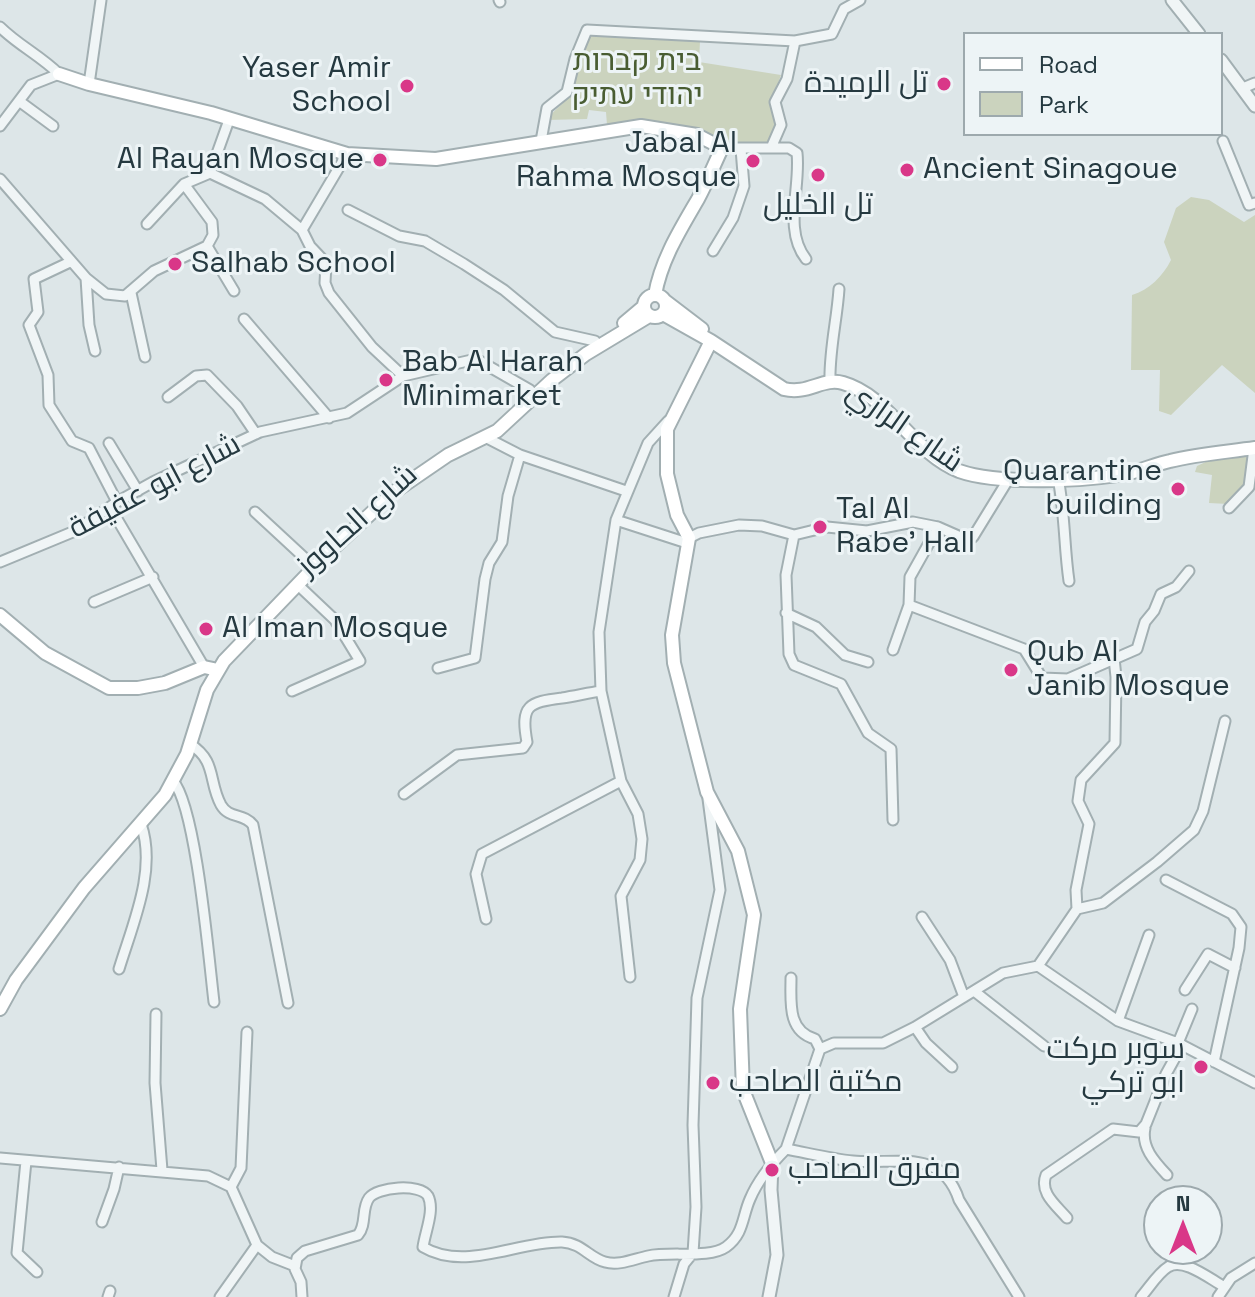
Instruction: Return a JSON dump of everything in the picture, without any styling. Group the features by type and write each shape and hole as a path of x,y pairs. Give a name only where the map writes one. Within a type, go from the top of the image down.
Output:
{"main road":[{"path":"59,74 211,113 347,154 436,159 641,126 697,135 722,148 697,201 677,233 657,281 659,298 666,307 663,314 656,318 646,312"},
{"path":"1,615 45,653 109,688 138,688 165,683 211,668 394,492 448,455 507,424 552,380 646,312 648,298 659,298"},
{"name":"شارع الرازي","path":"659,298 705,331 711,341"},
{"name":"شارع الحاووز","path":"0,992 53,917 162,787 211,668 309,562 404,475 453,444 490,426 549,373 595,341 646,312"},
{"name":"شارع الرازي","path":"663,314 784,389 796,392 830,382 854,387 869,396 922,447 946,465 978,477 1008,480 1130,473 1172,460 1254,448"},
{"path":"711,341 670,419 666,439 667,474 677,515 688,541 672,635 674,663 707,792 738,851 754,915 740,1009 743,1090 772,1163"},
{"path":"0,1009 16,980 76,899 141,824 173,781 190,744 211,668"}],"street":[{"path":"89,84 101,0"},
{"path":"541,141 547,108 567,92 575,59 587,30 795,41 832,34 844,9 860,0"},
{"path":"1172,0 1197,32"},
{"path":"0,27 43,58 59,74 31,85 0,126"},
{"path":"0,42 10,37"},
{"path":"771,148 781,125 775,102 787,79 795,41"},
{"path":"1223,63 1255,106"},
{"path":"1243,88 1255,83"},
{"path":"19,101 53,126"},
{"path":"147,224 184,184 210,173 229,120"},
{"path":"1223,141 1249,205 1255,203"},
{"path":"722,148 789,148 797,153 794,235 806,259"},
{"path":"713,251 733,218 744,186 741,149"},
{"path":"302,230 347,154"},
{"path":"210,173 265,199 302,230 310,246 325,262 325,283 329,293 372,347 403,376"},
{"path":"0,179 86,278 106,294 125,296 154,271 207,246 213,235 212,222 184,184"},
{"path":"348,210 399,236 425,241 504,290 555,332 595,341"},
{"path":"207,246 234,291"},
{"path":"70,262 34,279 38,312 29,325 48,375 49,405 72,441 89,448 114,504 153,577 211,668"},
{"path":"86,278 89,325 95,351"},
{"path":"830,382 829,355 835,335 839,289"},
{"path":"131,293 145,357"},
{"path":"244,319 329,418"},
{"name":"شارع ابو عفيفة","path":"0,562 75,531 138,491 256,434 347,413 403,376 476,359 530,390"},
{"path":"168,397 194,377 207,375 237,406 256,434"},
{"path":"630,977 621,896 640,860 642,839 638,814 621,781 601,691 599,632 616,520 648,443 670,419"},
{"path":"485,437 520,455 626,491"},
{"path":"109,443 138,491"},
{"path":"1229,508 1249,487 1254,448"},
{"path":"438,668 475,658 485,579 489,563 502,542 508,496 520,455"},
{"path":"1058,478 1069,581"},
{"path":"616,520 688,541 699,533 739,525 762,526 794,535 827,527 867,531 913,522 938,527 963,538 973,537 1008,480"},
{"path":"255,512 309,562"},
{"path":"893,650 909,605 912,573 938,527"},
{"path":"794,535 786,575 789,654 794,665 841,684 868,733 891,749 893,820"},
{"path":"909,605 1024,649 1042,678 1068,679 1137,649 1145,622 1161,594 1176,587 1189,571"},
{"path":"94,602 153,577"},
{"path":"292,691 360,661 335,620 298,585"},
{"path":"786,613 816,627 841,653 868,662"},
{"path":"820,1049 834,1043 883,1043 1003,973 1038,966 1077,909 1076,890 1089,824 1078,801 1081,780 1115,743 1114,658"},
{"path":"404,794 457,755 523,748 527,742 523,723 527,709 538,700 601,691"},
{"path":"1077,909 1103,903 1194,830 1203,811 1225,721"},
{"path":"190,744 206,757 221,805 227,813 245,817 253,825 288,1003"},
{"path":"173,781 185,802 200,885 214,1002"},
{"path":"486,919 476,874 482,854 621,781"},
{"path":"674,1297 684,1264 693,1253 697,998 720,890 707,792"},
{"path":"119,969 139,906 146,862 148,845 141,824"},
{"path":"1166,880 1237,918 1242,930 1214,1062"},
{"path":"922,917 950,960 964,997"},
{"path":"1118,1021 1149,935"},
{"path":"1185,990 1208,954 1235,968"},
{"path":"1038,966 1118,1021 1180,1044 1255,1083"},
{"path":"302,1297 295,1266 298,1256 305,1251 358,1235 363,1228 367,1202 373,1194 405,1187 421,1190 428,1196 431,1209 423,1247 440,1254 480,1255 557,1242 572,1243 605,1262 624,1262 668,1253 723,1249 739,1235 750,1198 772,1163 786,1149 820,1049 815,1039 807,1037 795,1023 791,1014 791,978"},
{"path":"974,991 1044,1046"},
{"path":"1167,1175 1152,1157 1143,1139 1146,1124 1192,1009"},
{"path":"156,1014 155,1083 162,1170"},
{"path":"915,1027 926,1043 952,1067"},
{"path":"231,1187 241,1168 247,1032"},
{"path":"1067,1218 1044,1192 1046,1175 1113,1129 1139,1132 1146,1124"},
{"path":"786,1149 853,1161 914,1162 939,1170 953,1185 959,1200 1019,1297"},
{"path":"0,1158 208,1176 231,1187 257,1245 272,1257 295,1266"},
{"path":"26,1161 17,1253 37,1272"},
{"path":"769,1297 777,1255 771,1190 772,1163"},
{"path":"102,1222 119,1167"},
{"path":"220,1297 257,1245"},
{"path":"1218,1297 1223,1286 1238,1272 1255,1263"},
{"path":"1141,1297 1168,1266 1175,1265 1188,1267 1223,1286"}],"green space":[{"name":"בית קברות יהודי עתיק","path":"603,33 700,41 699,62 781,75 775,92 777,125 767,144 720,142 649,122 607,125 606,112 589,110 587,119 547,120 572,90 579,60 590,35"},
{"path":"1191,197 1209,200 1244,222 1255,215 1255,393 1222,365 1171,415 1159,411 1160,370 1131,370 1132,295 1150,286 1168,266 1171,260 1164,242 1176,208"},
{"path":"1248,453 1248,482 1228,504 1209,503 1212,475 1195,472 1197,466 1214,458"}],"place":[{"name":"تل الرميدة","path":"944,84"},
{"name":"Yaser Amir School","path":"407,86"},
{"name":"Al Rayan Mosque","path":"380,160"},
{"name":"Jabal Al Rahma Mosque","path":"753,161"},
{"name":"Ancient Sinagoue","path":"907,170"},
{"name":"تل الخليل","path":"818,175"},
{"name":"Salhab School","path":"175,264"},
{"name":"Bab Al Harah Minimarket","path":"386,380"},
{"name":"Quarantine building","path":"1178,489"},
{"name":"Tal Al Rabe' Hall","path":"820,527"},
{"name":"Al Iman Mosque","path":"206,629"},
{"name":"Qub Al Janib Mosque","path":"1011,670"},
{"name":"سوبر مركت ابو تركي","path":"1201,1067"},
{"name":"مكتبة الصاحب","path":"713,1083"},
{"name":"مفرق الصاحب","path":"772,1170"}]}
